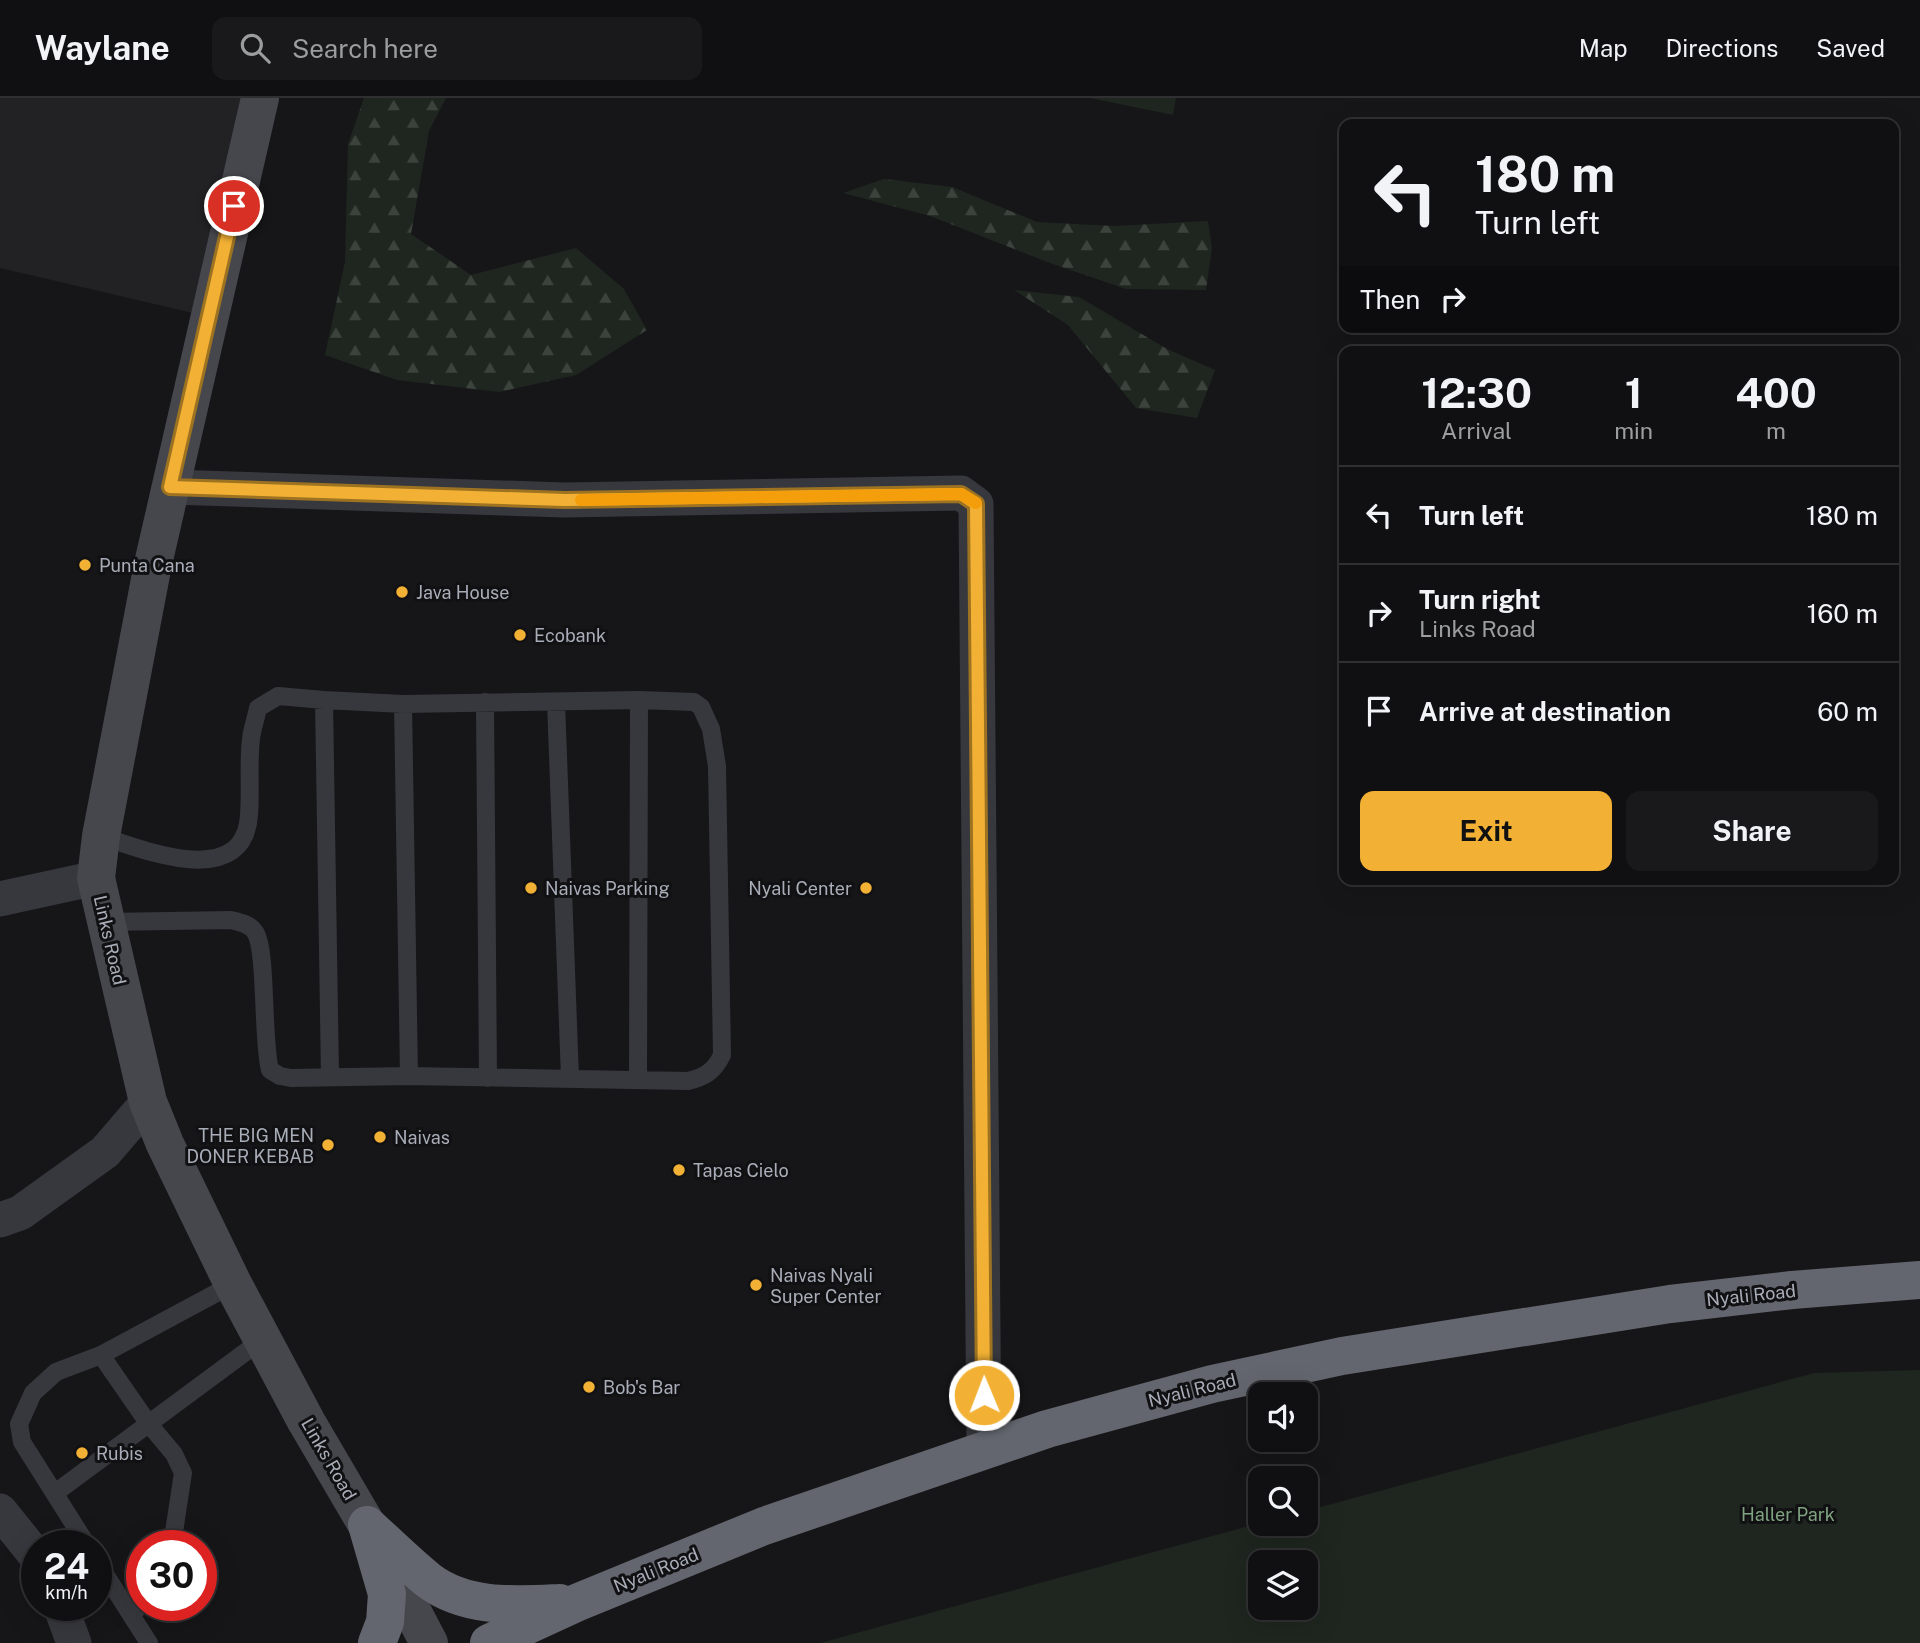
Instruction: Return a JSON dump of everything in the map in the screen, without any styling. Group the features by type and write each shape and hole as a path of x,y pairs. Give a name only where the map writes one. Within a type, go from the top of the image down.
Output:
{"highway":[{"name":"Nyali Road","path":"489,1643 576,1603 764,1525 1047,1429 1212,1384 1342,1356 1670,1304 1792,1290 1920,1280"},
{"path":"367,1525 430,1581 454,1594 485,1603 576,1603"},
{"path":"367,1525 387,1594 384,1622 377,1643"}],"main road":[{"name":"Links Road","path":"260,98 170,487 101,836 96,878 148,1101 165,1144 233,1284 306,1420 367,1525 429,1643"}],"street":[{"path":"170,487 565,500 961,494 976,504 984,1451"},
{"path":"0,899 96,878"},
{"path":"0,1220 19,1213 105,1152 148,1101"},
{"path":"0,1511 21,1537"},
{"path":"66,1621 74,1643"}],"lane":[{"path":"101,836 164,856 214,859 229,854 242,842 249,818 251,738 258,708 278,696 403,704 639,700 694,702 701,707 711,729 717,766 722,1055 718,1064 704,1077 688,1081 280,1076 270,1070 265,1053 260,953 256,933 250,927 231,920 106,922"},
{"path":"638,1079 639,700"},
{"path":"324,701 330,1076"},
{"path":"485,702 488,1078"},
{"path":"556,702 570,1078"},
{"path":"403,704 409,1076"},
{"path":"78,1530 22,1442 19,1424 33,1393 56,1372 101,1355 233,1284"},
{"path":"55,1493 263,1339"},
{"path":"101,1355 148,1423 174,1454 183,1473 174,1530"},
{"path":"112,1579 126,1595"},
{"path":"141,1621 149,1643"}],"shaded area":[{"path":"0,98 245,98 193,313 0,268"}],"green space":[{"path":"364,98 446,98 429,131 411,234 471,275 576,248 624,289 647,330 576,375 499,392 397,380 325,355 345,262 348,144"},
{"path":"1090,98 1176,98 1173,115"},
{"path":"884,179 952,187 1037,222 1114,226 1208,221 1212,248 1206,290 1126,289 1050,263 930,216 843,193"},
{"path":"1014,290 1079,297 1167,349 1215,370 1197,418 1136,408 1068,325"},
{"name":"Haller Park","path":"1920,1370 1920,1643 820,1643 1248,1526 1248,1536 1318,1536 1318,1508 1814,1373"}],"slow traffic":[{"path":"581,500 961,494 976,503"}],"place":[{"name":"Punta Cana","path":"85,565"},
{"name":"Java House","path":"402,592"},
{"name":"Ecobank","path":"520,635"},
{"name":"Naivas Parking","path":"531,888"},
{"name":"Nyali Center","path":"866,888"},
{"name":"Naivas","path":"380,1137"},
{"name":"THE BIG MEN DONER KEBAB","path":"328,1145"},
{"name":"Tapas Cielo","path":"679,1170"},
{"name":"Naivas Nyali Super Center","path":"756,1285"},
{"name":"Bob's Bar","path":"589,1387"},
{"name":"Rubis","path":"82,1453"}],"route":[{"path":"234,206 170,487 565,500 961,494 976,504 984,1395"}]}
